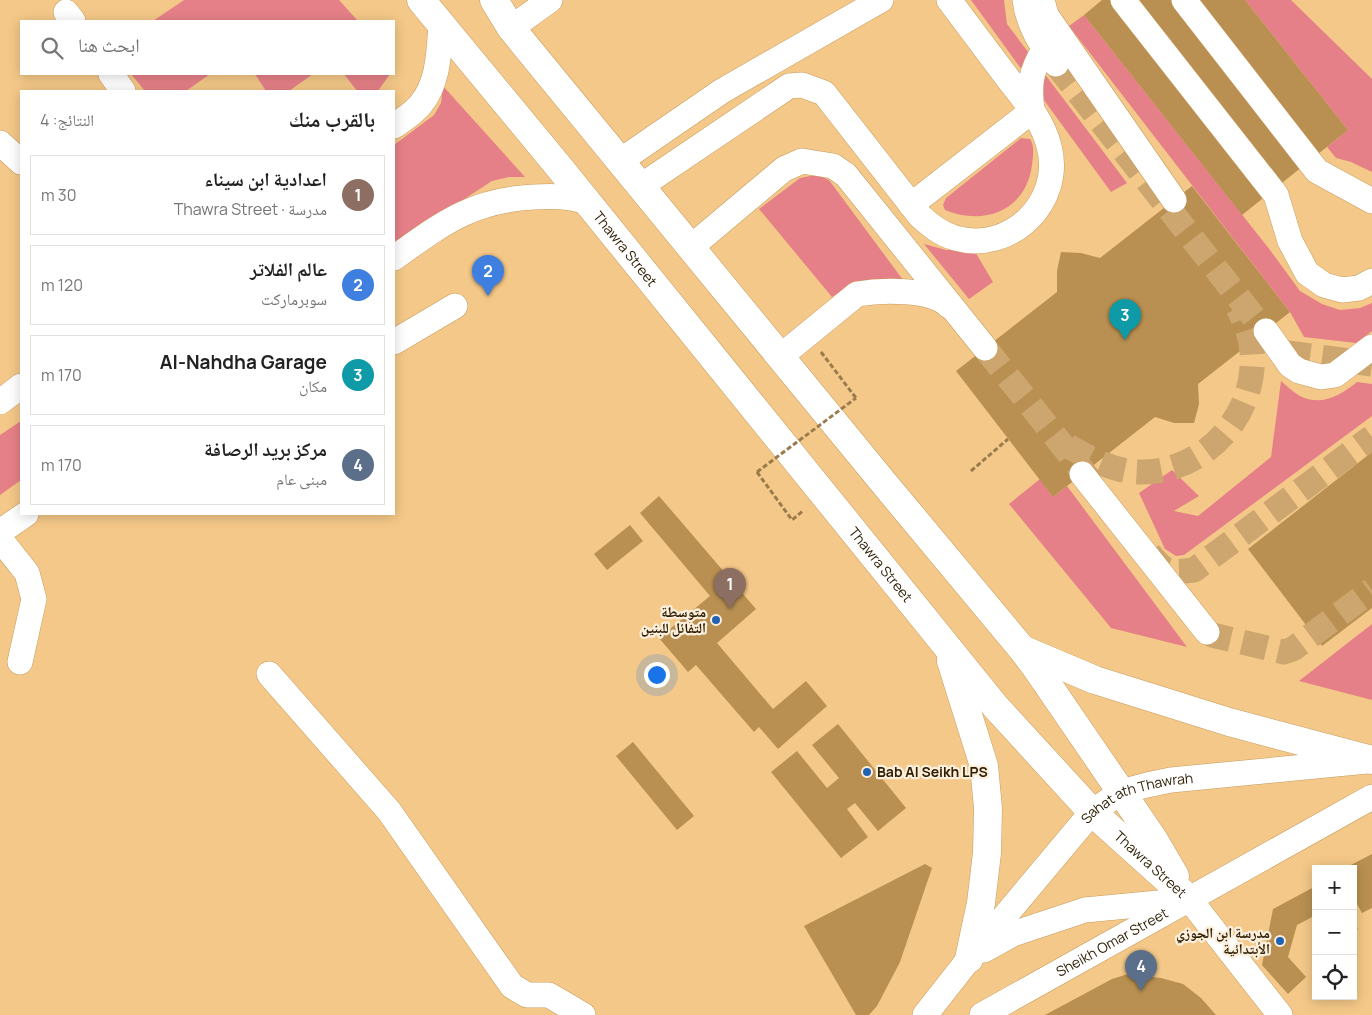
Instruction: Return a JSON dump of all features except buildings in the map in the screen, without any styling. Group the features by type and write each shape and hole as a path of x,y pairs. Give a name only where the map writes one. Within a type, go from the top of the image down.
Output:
{"main road":[{"name":"Thawra Street","path":"421,0 995,706 1092,812 1190,900"},
{"name":"Thawra Street","path":"494,0 510,28 1022,649 1154,840 1190,900"},
{"path":"946,645 984,766 988,808 987,853 981,903 969,959"},
{"path":"1022,649 1095,680 1229,722 1372,760"}],"street":[{"path":"510,28 550,0"},
{"path":"620,160 722,91 881,0"},
{"path":"641,186 789,86 802,85 824,93 911,205 931,226 955,238 983,241 997,239 1022,226 1034,215 1050,184 1052,166 1050,148 1039,120 949,0"},
{"path":"1024,0 1030,24 1174,200"},
{"path":"1042,0 1059,58"},
{"path":"1122,0 1276,195 1290,242 1307,272 1324,285 1342,290 1359,288 1372,281"},
{"path":"1184,0 1317,171 1372,201"},
{"path":"395,125 412,114 423,102 430,88 439,58 441,24"},
{"path":"1032,111 1030,90 1033,69 1059,58"},
{"path":"111,75 122,90"},
{"path":"911,205 1032,111"},
{"path":"0,143 20,161"},
{"path":"691,247 784,169 802,161 832,166 846,175 984,349 951,308 940,299 898,291 856,294 781,356"},
{"path":"395,257 436,228 476,207 507,199 557,196 572,197 587,202"},
{"path":"395,341 455,306"},
{"path":"1266,331 1290,365 1304,373 1321,377 1335,375 1372,347"},
{"path":"0,402 20,387"},
{"path":"1082,474 1206,632"},
{"path":"0,532 25,515"},
{"path":"0,540 27,573 34,599 20,662"},
{"path":"269,674 388,811 512,986 527,995 549,995 583,1015"},
{"name":"Sahat ath Thawrah","path":"969,959 1092,812 1121,792 1147,784 1171,780 1372,760"},
{"name":"Sheikh Omar Street","path":"997,1012 1372,797"},
{"path":"925,1015 969,959 1013,934 1085,910 1190,900 1280,1015"}],"path":[{"path":"787,512 757,472 856,398 829,362"},
{"path":"971,471 1008,439"}],"shaded area":[{"path":"184,0 339,0 357,20 154,20"},
{"path":"971,0 1004,0 1007,24 1127,183 1111,192"},
{"path":"1245,0 1291,0 1372,79 1372,172 1351,162 1336,158 1327,147 1348,130"},
{"path":"1084,15 1270,250 1300,291 1322,304 1340,310 1360,308 1372,303 1372,331 1356,343 1304,337 1290,312 1069,26"},
{"path":"132,75 209,75 187,90 144,90"},
{"path":"256,75 312,75 290,90 265,90"},
{"path":"345,75 389,75 379,90 356,90"},
{"path":"443,86 525,177 509,177 492,181 395,244 395,144 434,115 441,103"},
{"path":"1021,138 1030,139 1032,142 1032,165 1028,181 1021,194 1012,204 1001,211 988,215 960,215 945,210 943,205 946,198"},
{"path":"820,176 829,180 906,284 847,287 832,297 759,209 800,178"},
{"path":"924,244 946,250 974,250 993,282 969,299"},
{"path":"1281,381 1300,396 1316,400 1323,400 1337,395 1357,382 1372,384 1372,416 1184,555 1176,556 1165,549 1139,493 1172,470 1199,496 1174,511 1198,516 1271,457"},
{"path":"20,422 20,481 0,495 0,435"},
{"path":"1040,479 1053,497 1067,486 1187,647 1111,628 1009,504"},
{"path":"1372,624 1372,700 1299,681"}],"tunnel":[{"path":"1056,64 1281,352 1372,364"},
{"path":"1068,446 1089,458 1112,467 1127,471 1152,472 1176,466 1198,456 1218,441 1233,422 1245,400 1251,376 1252,351 1250,340 1238,308"},
{"path":"985,348 1097,489"},
{"path":"1149,553 1159,565 1168,570 1194,570 1372,437"},
{"path":"1207,632 1212,635 1284,652 1293,649 1372,590"}],"place":[{"name":"عالم الفلاتر","path":"488,296"},
{"name":"Al-Nahdha Garage","path":"1125,340"},
{"name":"اعدادية ابن سيناء","path":"730,609"},
{"name":"متوسطة التفائل للبنين","path":"716,620"},
{"name":"Bab Al Seikh LPS","path":"867,772"},
{"name":"مدرسة ابن الجوزي الأبتدائية","path":"1280,941"},
{"name":"مركز بريد الرصافة","path":"1141,991"}]}
